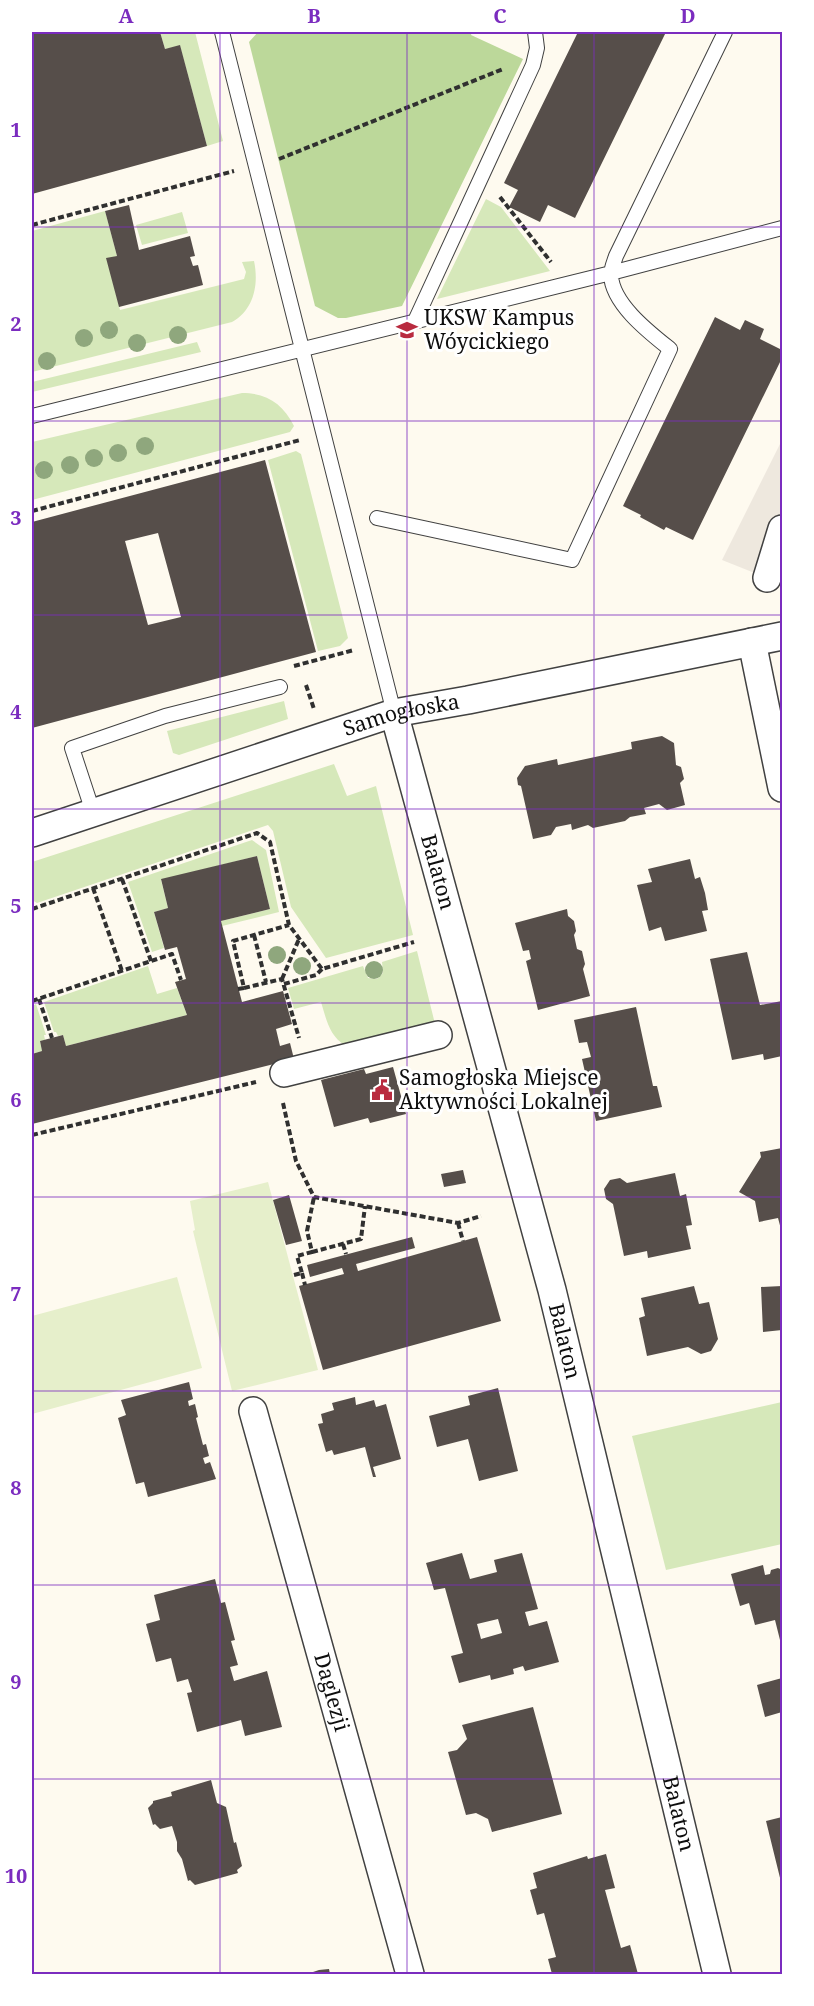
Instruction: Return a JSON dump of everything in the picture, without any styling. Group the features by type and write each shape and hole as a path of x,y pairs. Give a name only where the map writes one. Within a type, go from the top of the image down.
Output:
{"street":[{"path":"767,578 783,529"},
{"name":"Samogłoska","path":"32,833 394,713 783,636"},
{"path":"752,642 783,789"},
{"name":"Balaton","path":"394,713 552,1290 717,1974"},
{"path":"289,1073 438,1035"},
{"name":"Daglezji","path":"253,1411 410,1974"}],"lane":[{"path":"222,32 394,713"},
{"path":"415,321 533,65 537,48 535,32"},
{"path":"376,518 572,560 670,349 640,324 627,309 617,292 611,273 616,256 725,32"},
{"path":"32,416 611,273 783,228"},
{"path":"93,812 72,748 165,716 280,687"}],"path":[{"path":"278,159 498,70 533,65"},
{"path":"32,225 237,170"},
{"path":"482,176 568,283"},
{"path":"32,511 293,442"},
{"path":"327,658 355,650"},
{"path":"305,680 310,696"},
{"path":"32,909 257,833 270,842 289,925 322,969"},
{"path":"122,879 151,961"},
{"path":"93,888 122,971"},
{"path":"244,988 233,941 289,925"},
{"path":"254,935 266,982"},
{"path":"299,939 282,979 296,1161 314,1197 307,1231 312,1252"},
{"path":"284,984 316,975 322,969 414,942"},
{"path":"32,1001 172,954 181,980"},
{"path":"238,989 282,979"},
{"path":"39,999 52,1038"},
{"path":"32,1136 289,1073"},
{"path":"314,1197 458,1223 481,1216"},
{"path":"305,1285 297,1256 362,1239 365,1206"},
{"path":"458,1223 463,1241"},
{"path":"343,1244 345,1254"},
{"path":"294,1275 302,1273"}],"green space":[{"path":"160,32 195,32 223,141 207,146 180,46 165,49"},
{"path":"258,32 472,32 471,35 523,59 402,306 338,318 315,306 249,42"},
{"path":"486,199 501,207 550,271 437,299"},
{"path":"105,211 117,256 107,259 120,310 244,279 246,272 242,262 254,261 256,279 250,303 245,311 232,322 32,372 32,231"},
{"path":"182,212 188,233 142,245 136,225"},
{"path":"197,342 201,352 32,392 32,382"},
{"path":"242,393 259,395 273,401 290,418 294,426 290,432 32,500 32,442"},
{"path":"296,451 301,454 348,638 340,646 318,651 268,460"},
{"path":"284,701 288,719 179,755 173,753 167,731"},
{"path":"334,764 347,796 376,786 413,935 326,958 291,907 273,831 268,825 37,903 32,900 32,862"},
{"path":"252,840 266,850 279,912 222,926 221,921 270,909 257,856 161,880 168,908 154,912 164,948 152,952 128,882"},
{"path":"417,951 436,1028 345,1045 332,1032 321,1002 294,1009 288,988 363,966 368,978 377,979 383,973 382,962"},
{"path":"148,966 157,994 177,988 187,1015 66,1046 63,1035 58,1036 54,1032 44,1002"},
{"path":"36,1004 46,1035 44,1035 45,1040 40,1041 42,1051 32,1054 32,1006"},
{"path":"268,1182 318,1370 232,1391 193,1231 195,1230 190,1201"},
{"path":"177,1277 202,1368 32,1414 32,1316"},
{"path":"782,1402 782,1544 666,1570 632,1436"}],"shaded area":[{"path":"782,440 782,566 775,581 722,560"}],"building":[{"path":"32,32 160,32 165,49 180,45 207,146 32,194"},
{"path":"578,32 666,32 575,218 548,205 540,222 509,207 518,190 504,183"},
{"path":"129,205 139,250 190,236 195,256 190,257 193,266 198,265 203,285 119,307 106,258 117,256 105,211"},
{"path":"715,317 740,330 745,320 764,329 760,339 782,350 782,358 693,540 666,527 664,530 623,506"},
{"path":"265,460 316,652 32,728 32,522","holes":["158,533 181,617 148,625 125,541"]},
{"path":"662,736 674,743 676,765 681,767 684,779 680,783 685,805 667,810 659,804 644,808 646,814 593,828 588,825 572,830 571,824 556,827 551,835 533,839 521,786 518,785 517,778 525,766 557,759 558,765 632,749 631,742"},
{"path":"257,856 270,909 221,921 242,1002 283,991 292,1024 276,1029 280,1046 290,1043 294,1059 32,1124 32,1054 42,1051 40,1041 63,1035 66,1046 187,1015 175,982 186,979 177,947 165,950 154,912 168,908 161,879"},
{"path":"690,859 695,879 700,877 705,893 708,910 702,911 707,931 665,941 661,927 649,931 637,885 652,882 648,869"},
{"path":"567,909 568,916 574,921 577,949 582,951 585,964 583,969 590,996 538,1010 526,961 531,959 529,950 523,951 515,923"},
{"path":"747,952 760,1005 782,1001 782,1056 764,1060 763,1054 732,1060 710,959"},
{"path":"636,1007 653,1086 657,1086 662,1107 596,1121 582,1059 591,1057 587,1042 579,1043 574,1020"},
{"path":"393,1067 406,1114 370,1123 368,1118 334,1127 321,1080 364,1069 366,1074"},
{"path":"782,1148 782,1233 778,1218 759,1222 755,1201 739,1192 761,1157 760,1152"},
{"path":"463,1170 466,1183 444,1187 441,1174"},
{"path":"675,1173 680,1196 686,1194 692,1225 686,1226 691,1249 648,1258 647,1251 624,1256 613,1204 606,1199 604,1189 610,1180 620,1178 627,1183"},
{"path":"289,1195 302,1241 286,1245 273,1200"},
{"path":"412,1237 415,1248 356,1264 358,1271 477,1237 501,1321 323,1370 299,1286 344,1274 342,1268 310,1277 307,1265"},
{"path":"694,1286 699,1304 709,1302 718,1339 711,1351 701,1354 688,1347 647,1356 639,1318 645,1316 641,1298"},
{"path":"782,1286 782,1330 763,1332 761,1287"},
{"path":"189,1382 193,1399 188,1401 189,1406 195,1404 203,1445 206,1444 209,1456 203,1458 205,1464 210,1462 216,1479 148,1497 144,1482 136,1484 118,1418 126,1415 121,1400"},
{"path":"498,1388 518,1471 479,1481 468,1439 437,1447 429,1416 470,1405 468,1396"},
{"path":"355,1397 356,1405 374,1400 376,1407 386,1404 401,1459 373,1467 376,1477 373,1477 365,1447 334,1455 332,1450 326,1452 318,1424 323,1423 321,1414 334,1410 332,1403"},
{"path":"462,1553 470,1579 497,1572 494,1560 522,1553 538,1609 525,1612 529,1626 547,1621 559,1662 525,1671 523,1666 513,1669 514,1674 491,1680 490,1675 459,1683 451,1656 463,1653 445,1588 434,1590 426,1563","holes":["498,1619 502,1633 481,1639 477,1624"]},
{"path":"763,1565 765,1575 770,1574 771,1570 778,1568 782,1570 782,1648 775,1620 755,1625 749,1603 740,1606 731,1574"},
{"path":"215,1579 221,1603 225,1602 235,1640 231,1641 238,1665 230,1667 234,1681 267,1671 282,1727 245,1736 241,1720 197,1732 187,1693 192,1692 188,1679 177,1682 171,1658 156,1662 146,1624 160,1620 154,1595"},
{"path":"782,1678 782,1712 765,1717 757,1685"},
{"path":"533,1707 562,1814 492,1832 488,1819 476,1813 466,1815 448,1752 457,1750 467,1739 462,1725"},
{"path":"211,1780 217,1803 226,1807 242,1866 237,1870 238,1873 195,1885 190,1880 188,1881 182,1859 177,1851 172,1826 160,1829 155,1824 153,1825 148,1808 153,1801 172,1796 171,1792"},
{"path":"782,1817 782,1886 766,1821"},
{"path":"606,1854 615,1888 605,1890 621,1948 630,1945 638,1974 552,1974 548,1959 556,1957 544,1913 537,1915 530,1890 537,1888 533,1873 587,1856 588,1859"},
{"path":"329,1969 330,1974 307,1974 319,1970"}],"place":[{"name":"UKSW Kampus Wóycickiego","path":"407,330"},
{"name":"Samogłoska Miejsce Aktywności Lokalnej","path":"382,1090"}]}
